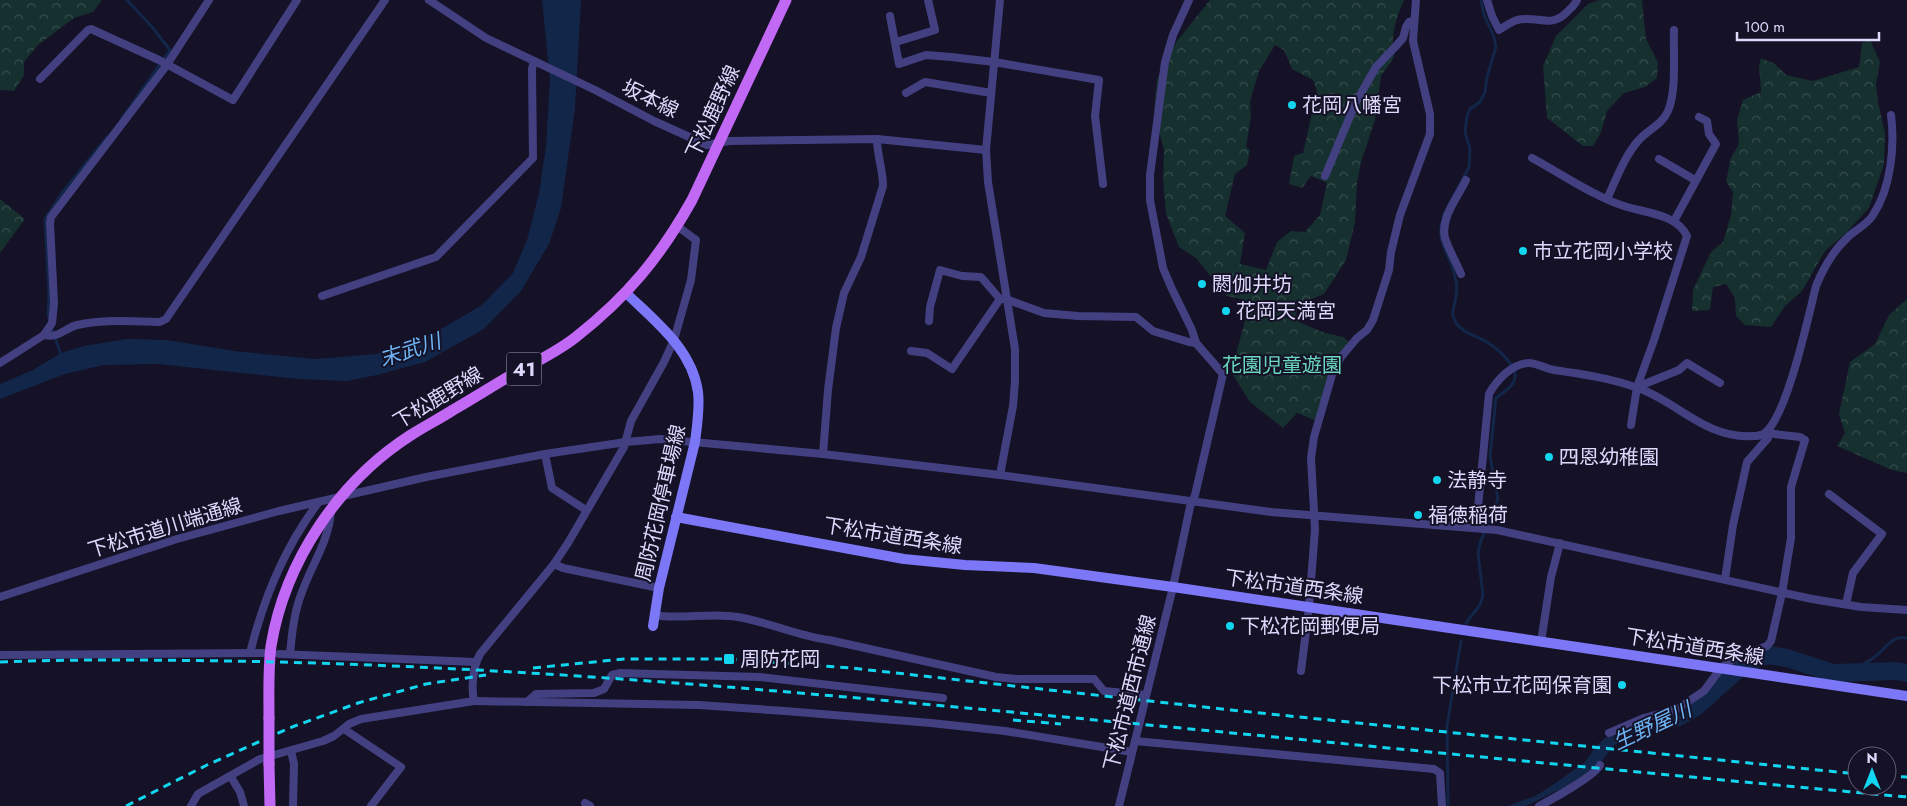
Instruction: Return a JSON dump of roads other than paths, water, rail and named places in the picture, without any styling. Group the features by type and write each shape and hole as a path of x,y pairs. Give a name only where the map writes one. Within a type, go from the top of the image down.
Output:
{"main road":[{"name":"下松鹿野線","path":"270,806 269,680 271,648 275,627 286,591 301,557 331,510 360,476 410,435 515,373 543,359 575,337 626,293 640,278 677,226 692,200 786,0"}],"street":[{"path":"51,336 54,303 51,217 209,0"},
{"path":"40,79 91,29 163,63 233,100 297,0"},
{"path":"0,363 51,336 75,326 117,321 160,322 166,319 385,0"},
{"path":"322,296 436,257 533,158 532,69 537,62 486,38 429,0"},
{"path":"896,42 935,30 928,0"},
{"path":"1000,0 986,150 988,182 1003,300 1014,349 1015,380 1000,475"},
{"path":"1189,0 1173,35 1165,62 1150,175 1150,200 1163,268 1196,343"},
{"path":"1301,671 1309,607 1315,529 1312,452 1314,437 1332,374 1341,357 1357,338 1367,330 1373,320 1389,270 1391,252 1400,215 1430,134 1430,114 1413,41 1416,0"},
{"path":"1487,0 1499,30 1517,20 1528,19 1553,22 1561,19 1577,0"},
{"path":"890,16 899,64 926,55 994,62 1099,80 1094,116 1103,184"},
{"path":"1325,176 1356,102 1376,66 1403,38 1406,27 1409,22 1413,21"},
{"path":"1607,199 1624,163 1638,141 1662,120 1671,103 1674,30"},
{"name":"坂本線","path":"537,62 654,121 707,145 718,143 877,139 986,150"},
{"path":"906,93 925,82 991,93"},
{"path":"1725,579 1733,525 1747,462 1768,438 1767,433 1782,405 1816,286 1823,269 1846,238 1873,216 1882,196 1890,169 1893,150 1891,115"},
{"path":"1674,221 1716,144 1709,134 1707,121 1699,117"},
{"path":"823,454 828,390 836,328 844,294 861,257 883,186 883,176 877,154 877,139"},
{"path":"1532,158 1607,199 1674,221 1683,227 1687,236 1654,340 1636,387 1631,425"},
{"path":"1660,159 1695,180"},
{"path":"1461,274 1445,238 1444,230 1445,222 1466,180"},
{"path":"474,702 472,694 476,662 480,654 554,564 568,543 626,442 631,422 674,340 691,280 696,240 677,226"},
{"path":"929,321 930,307 940,270 962,276 981,277 1003,300 1044,313 1078,316 1136,317 1154,331 1196,343"},
{"name":"周防花岡停車場線","path":"626,293 674,340 686,357 694,374 698,392 698,419 695,442 659,588 653,626"},
{"path":"911,351 927,352 952,369 1003,300"},
{"name":"下松市道西市通線","path":"1120,806 1223,374 1196,343"},
{"path":"1476,528 1489,394 1495,384 1510,370 1518,366 1530,363 1547,370 1592,375 1636,387 1655,395 1697,422 1722,432 1743,437 1760,436 1767,433 1800,437 1805,440 1791,487 1791,538 1782,593 1771,641 1767,646 1735,658 1704,691 1677,709 1644,718 1610,733"},
{"path":"1636,387 1679,370 1687,363 1720,383"},
{"name":"下松市道川端通線","path":"0,597 177,539 279,511 426,477 545,454 660,439 823,454 1314,516 1476,528 1514,533 1782,593 1861,607 1907,610"},
{"path":"545,454 552,488 586,510"},
{"path":"1828,494 1882,534 1853,573 1846,604"},
{"path":"250,653 278,571 318,502"},
{"path":"290,654 293,620 308,577 325,543 330,528 331,510"},
{"name":"下松市道西条線","path":"676,517 904,559 965,565 1034,568 1907,696"},
{"path":"1541,642 1551,577 1560,543"},
{"path":"554,564 563,568 659,588"},
{"path":"654,615 670,618 716,614 738,617 808,637 996,677 1016,679 1094,679 1104,691 1146,695"},
{"path":"0,654 263,653"},
{"path":"279,654 476,662"},
{"path":"528,702 536,694 594,693 604,689 612,675 620,673 760,678 943,698"},
{"path":"191,806 198,794 260,759 323,741 334,736 349,724 361,719 474,702 699,705 931,723 1005,731 1132,752"},
{"path":"344,728 400,767 371,806"},
{"path":"1135,741 1434,769 1440,773 1442,806"},
{"path":"290,751 294,764 293,806"},
{"path":"1539,806 1590,775 1600,765"},
{"path":"231,777 240,792 244,806"}],"water":[{"name":"末武川","path":"542,0 581,0 575,108 561,208 549,244 521,291 484,329 425,362 347,381 298,379 158,364 104,365 65,374 0,399 0,384 31,371 61,353 84,346 127,339 167,340 234,351 315,359 376,354 431,335 482,305 513,273 527,240 539,193 546,146 550,79"},
{"path":"1696,707 1683,719 1650,732 1628,737 1613,746 1602,761 1591,771 1563,788 1526,806 1508,806 1537,795 1554,784 1585,762 1597,745 1605,738 1627,733 1648,722 1673,716"}],"waterway":[{"path":"122,118 170,50 127,0"},
{"path":"1443,216 1469,167 1470,149 1465,132 1467,116 1470,109 1480,102 1485,92 1487,77 1496,47 1494,37 1484,15 1481,0"},
{"path":"50,321 48,315 49,292 45,219 62,193 107,137"},
{"path":"1442,222 1441,237 1456,284 1453,312 1455,321 1462,329 1486,341 1499,351 1509,361 1515,372 1513,383 1496,398 1490,456 1498,499 1480,543 1478,554 1483,595 1480,605 1466,623"},
{"path":"51,327 62,357"},
{"path":"1849,672 1874,658 1890,642 1897,638 1907,638"},
{"path":"1448,806 1447,726 1461,641"},
{"name":"生野屋川","path":"1676,718 1696,707 1747,661 1769,655 1787,658 1833,673 1896,671 1907,673"}],"railway":[{"path":"533,668 624,659 729,659 851,668 1231,710 1847,773"},
{"path":"0,662 144,660 316,663 401,666 657,682 1036,714 1907,797"},
{"path":"126,806 207,765 292,727 358,703 426,684 486,675"},
{"path":"1013,720 1061,724"},
{"path":"1897,776 1907,777"}],"place":[{"name":"花岡八幡宮","path":"1292,105"},
{"name":"市立花岡小学校","path":"1523,251"},
{"name":"閼伽井坊","path":"1202,284"},
{"name":"花岡天満宮","path":"1226,311"},
{"name":"四恩幼稚園","path":"1549,457"},
{"name":"法静寺","path":"1437,480"},
{"name":"福徳稲荷","path":"1418,515"},
{"name":"下松花岡郵便局","path":"1230,626"},
{"name":"周防花岡","path":"729,659"},
{"name":"下松市立花岡保育園","path":"1622,685"}],"park label":[{"name":"花園児童遊園","path":"1282,365"}]}
